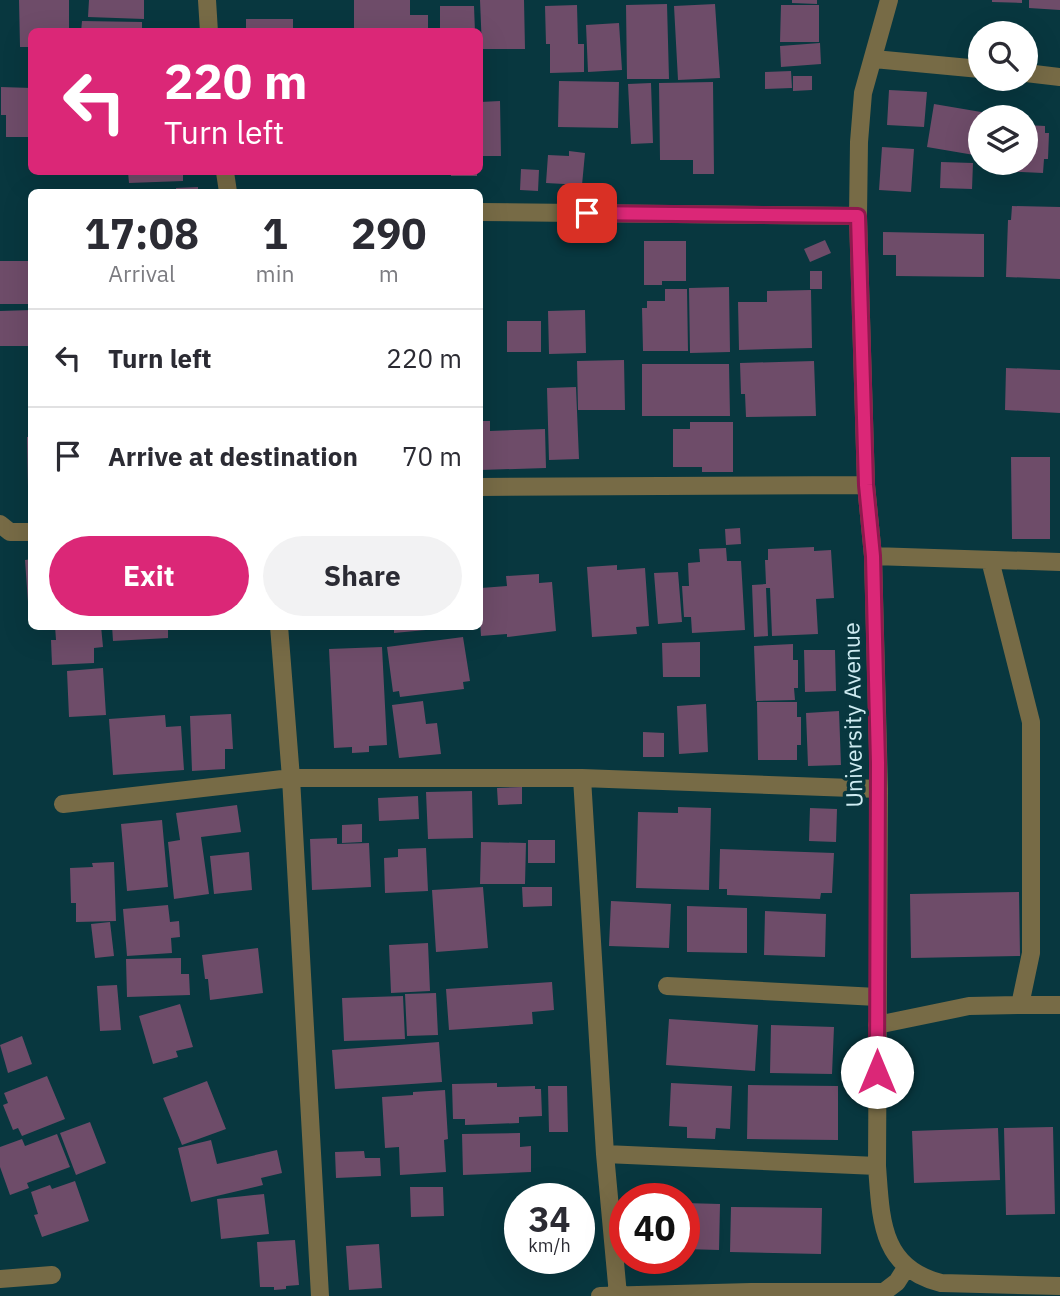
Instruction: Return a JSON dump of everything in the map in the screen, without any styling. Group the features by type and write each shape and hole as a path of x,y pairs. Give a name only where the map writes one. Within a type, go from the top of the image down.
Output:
{"street":[{"path":"207,0 209,28"},
{"name":"University Avenue","path":"889,0 863,93 858,216 866,485 873,556 878,789 877,1166 881,1220 894,1253 906,1268"},
{"path":"874,59 968,68"},
{"path":"1038,74 1060,77"},
{"path":"483,212 858,216"},
{"path":"483,486 866,485"},
{"path":"0,524 10,532 28,532"},
{"path":"873,556 1060,562"},
{"path":"990,560 1031,722 1031,953 1020,1005"},
{"path":"279,630 292,778 320,1296"},
{"path":"63,804 292,778 582,778 878,789"},
{"path":"582,778 605,1154 609,1295 884,1294 897,1282 906,1268 922,1279 941,1283 1060,1286"},
{"path":"667,986 877,998"},
{"path":"877,1025 969,1006 1060,1005"},
{"path":"605,1154 877,1166"},
{"path":"0,1279 51,1275"}],"building":[{"path":"19,0 69,0 69,28 28,28 28,47 20,47"},
{"path":"89,0 144,0 144,19 88,17"},
{"path":"354,0 410,0 410,15 428,15 428,28 354,28"},
{"path":"480,0 524,0 525,49 483,49"},
{"path":"792,0 817,0 817,4 792,3"},
{"path":"1022,0 1022,3 992,2"},
{"path":"1029,0 1060,0 1060,10 1029,8"},
{"path":"667,4 669,79 627,79 626,5"},
{"path":"715,4 720,78 678,80 674,6"},
{"path":"577,5 578,44 584,44 584,72 550,73 550,44 546,44 545,6"},
{"path":"781,5 819,5 819,42 780,42"},
{"path":"440,6 474,6 475,28 440,28"},
{"path":"246,19 293,19 293,28 246,28"},
{"path":"82,21 142,22 142,28 81,28"},
{"path":"619,23 622,70 588,72 586,25"},
{"path":"820,43 821,64 781,67 780,46"},
{"path":"791,71 792,88 765,89 765,72"},
{"path":"793,76 812,76 812,90 793,91"},
{"path":"559,81 619,82 618,128 558,127"},
{"path":"713,82 714,174 693,174 693,160 660,160 659,83"},
{"path":"651,83 653,143 631,144 628,84"},
{"path":"1,87 28,88 28,137 6,137 6,115 1,115"},
{"path":"889,90 927,92 924,127 887,125"},
{"path":"500,101 501,156 483,156 483,102"},
{"path":"934,104 968,110 968,154 927,147"},
{"path":"1038,126 1045,126 1045,133 1049,133 1048,159 1044,159 1043,173 1038,173"},
{"path":"882,147 914,149 911,192 879,190"},
{"path":"569,151 585,153 582,185 546,183 548,155 569,156"},
{"path":"941,162 968,163 968,175 973,175 972,189 940,188"},
{"path":"521,169 539,170 538,191 520,190"},
{"path":"128,175 183,175 183,181 129,183"},
{"path":"198,187 198,189 176,189"},
{"path":"1012,206 1060,207 1060,279 1006,277 1008,220 1011,220"},
{"path":"883,232 984,234 984,277 896,276 896,255 883,255"},
{"path":"825,240 831,253 810,262 804,249"},
{"path":"644,241 686,241 686,281 662,281 662,285 644,285"},
{"path":"0,261 28,261 28,304 0,304"},
{"path":"810,271 822,271 822,289 810,289"},
{"path":"729,287 730,352 690,353 689,288"},
{"path":"665,289 687,289 688,351 643,351 642,308 647,308 647,301 665,301"},
{"path":"811,290 812,348 739,350 738,302 767,302 767,291"},
{"path":"28,310 28,346 0,346 0,311"},
{"path":"585,310 586,353 549,354 548,311"},
{"path":"507,321 541,321 541,352 507,352"},
{"path":"624,360 625,410 578,410 577,361"},
{"path":"814,361 816,416 746,417 745,394 741,394 740,363"},
{"path":"642,364 729,364 730,416 642,416"},
{"path":"1006,368 1060,370 1060,413 1005,410"},
{"path":"576,387 579,459 549,460 547,388"},
{"path":"483,421 490,421 490,431 545,429 546,468 483,470"},
{"path":"690,422 733,422 733,472 702,472 702,467 673,467 673,429 690,429"},
{"path":"1011,457 1050,457 1050,539 1012,539"},
{"path":"740,528 741,544 726,545 725,529"},
{"path":"814,547 814,551 831,550 834,598 816,599 818,634 772,636 770,588 766,588 768,636 754,637 752,585 766,584 765,560 768,560 768,549"},
{"path":"726,548 727,561 741,561 745,630 692,633 691,617 684,617 682,586 689,586 688,563 700,562 699,549"},
{"path":"25,560 28,560 28,602"},
{"path":"617,565 617,570 645,568 649,626 636,627 637,634 592,637 587,567"},
{"path":"678,572 682,622 658,624 654,573"},
{"path":"539,574 539,583 552,582 556,631 507,637 507,634 481,636 483,588 507,586 506,576"},
{"path":"55,630 101,630 103,647 94,648 94,663 52,665 51,640 56,640"},
{"path":"112,630 168,630 168,638 113,641"},
{"path":"394,630 426,630 394,633"},
{"path":"463,637 470,681 463,682 464,689 400,697 399,691 393,692 387,647"},
{"path":"700,642 700,677 663,677 662,643"},
{"path":"793,644 793,660 798,660 795,700 756,701 754,646"},
{"path":"382,647 387,745 369,746 369,752 352,753 352,747 334,748 329,649"},
{"path":"804,650 835,650 836,691 805,692"},
{"path":"103,668 106,715 69,717 67,671"},
{"path":"423,701 426,724 437,723 441,754 399,758 392,705"},
{"path":"757,702 797,702 797,717 801,717 801,745 797,745 797,760 758,760"},
{"path":"706,704 708,752 679,754 677,706"},
{"path":"839,711 841,765 808,766 806,713"},
{"path":"231,714 233,749 225,749 225,769 192,771 190,716"},
{"path":"165,715 166,727 181,726 184,770 113,775 109,719"},
{"path":"643,732 664,733 664,757 643,757"},
{"path":"522,787 522,804 498,805 497,788"},
{"path":"472,791 473,838 428,839 426,792"},
{"path":"418,796 419,819 379,821 378,798"},
{"path":"237,805 241,832 201,837 209,894 174,899 168,842 180,840 176,813"},
{"path":"678,807 711,808 709,890 636,888 638,812 678,813"},
{"path":"810,808 837,809 836,842 809,841"},
{"path":"162,820 168,887 127,891 121,824"},
{"path":"362,824 362,842 342,843 342,825"},
{"path":"337,838 337,844 369,843 371,887 312,890 310,839"},
{"path":"528,840 555,840 555,863 528,863"},
{"path":"481,842 526,843 525,884 480,884"},
{"path":"426,848 428,891 385,893 384,858 398,857 398,849"},
{"path":"720,849 834,853 832,893 821,893 820,899 727,895 727,889 719,889"},
{"path":"249,852 252,890 214,894 210,856"},
{"path":"114,862 116,921 76,922 76,903 71,903 70,868 93,867 92,863"},
{"path":"483,887 488,948 436,952 432,890"},
{"path":"522,887 552,887 552,906 523,907"},
{"path":"1019,892 1020,956 911,958 910,894"},
{"path":"611,901 671,904 669,948 609,946"},
{"path":"168,905 170,922 179,921 180,937 171,938 172,953 127,956 123,909"},
{"path":"687,906 747,908 747,953 687,952"},
{"path":"765,911 826,914 825,957 764,955"},
{"path":"110,922 114,956 95,958 91,924"},
{"path":"428,943 430,991 391,993 389,945"},
{"path":"258,948 263,993 210,1000 202,955"},
{"path":"181,958 181,974 189,974 190,995 127,997 126,959"},
{"path":"552,982 554,1010 532,1012 533,1024 449,1030 446,989"},
{"path":"117,985 121,1030 100,1031 97,986"},
{"path":"436,993 438,1035 407,1036 405,994"},
{"path":"403,996 405,1039 344,1041 342,998"},
{"path":"180,1004 193,1047 176,1051 178,1057 153,1064 139,1016"},
{"path":"669,1019 758,1025 755,1071 666,1065"},
{"path":"771,1025 834,1027 832,1074 770,1073"},
{"path":"22,1036 32,1064 8,1073 0,1045"},
{"path":"439,1042 442,1082 335,1089 332,1050"},
{"path":"47,1076 65,1119 22,1136 18,1128 13,1130 3,1105 8,1103 4,1093"},
{"path":"207,1081 226,1129 182,1145 163,1098"},
{"path":"497,1083 497,1087 535,1086 535,1089 541,1089 542,1116 519,1117 519,1123 465,1125 465,1119 453,1119 452,1084"},
{"path":"671,1083 732,1086 730,1129 716,1128 715,1139 687,1138 687,1127 669,1126"},
{"path":"748,1085 838,1086 838,1140 747,1139"},
{"path":"548,1086 567,1086 568,1132 549,1132"},
{"path":"445,1090 448,1139 444,1140 446,1172 400,1175 399,1147 385,1148 382,1097"},
{"path":"90,1122 106,1163 76,1175 60,1133"},
{"path":"1053,1127 1055,1214 1006,1215 1004,1128"},
{"path":"998,1128 1000,1180 914,1183 912,1131"},
{"path":"520,1133 520,1147 531,1146 531,1172 463,1175 462,1134"},
{"path":"57,1134 70,1167 27,1183 29,1188 10,1195 0,1167 0,1147 22,1139 25,1146"},
{"path":"211,1140 217,1164 277,1150 282,1173 261,1178 263,1185 191,1202 178,1148"},
{"path":"364,1151 365,1158 380,1158 381,1176 336,1178 335,1152"},
{"path":"75,1181 89,1221 42,1237 34,1215 38,1214 31,1192 50,1185 52,1189"},
{"path":"410,1187 443,1187 444,1216 411,1217"},
{"path":"264,1194 269,1234 221,1239 217,1199"},
{"path":"700,1203 720,1204 719,1250 700,1249"},
{"path":"731,1207 822,1208 821,1254 730,1252"},
{"path":"295,1240 299,1285 274,1290 274,1287 260,1287 257,1242"},
{"path":"379,1244 382,1288 349,1290 346,1246"}],"route":[{"path":"587,213 858,216 866,485 873,556 878,763 877,1072"}]}
